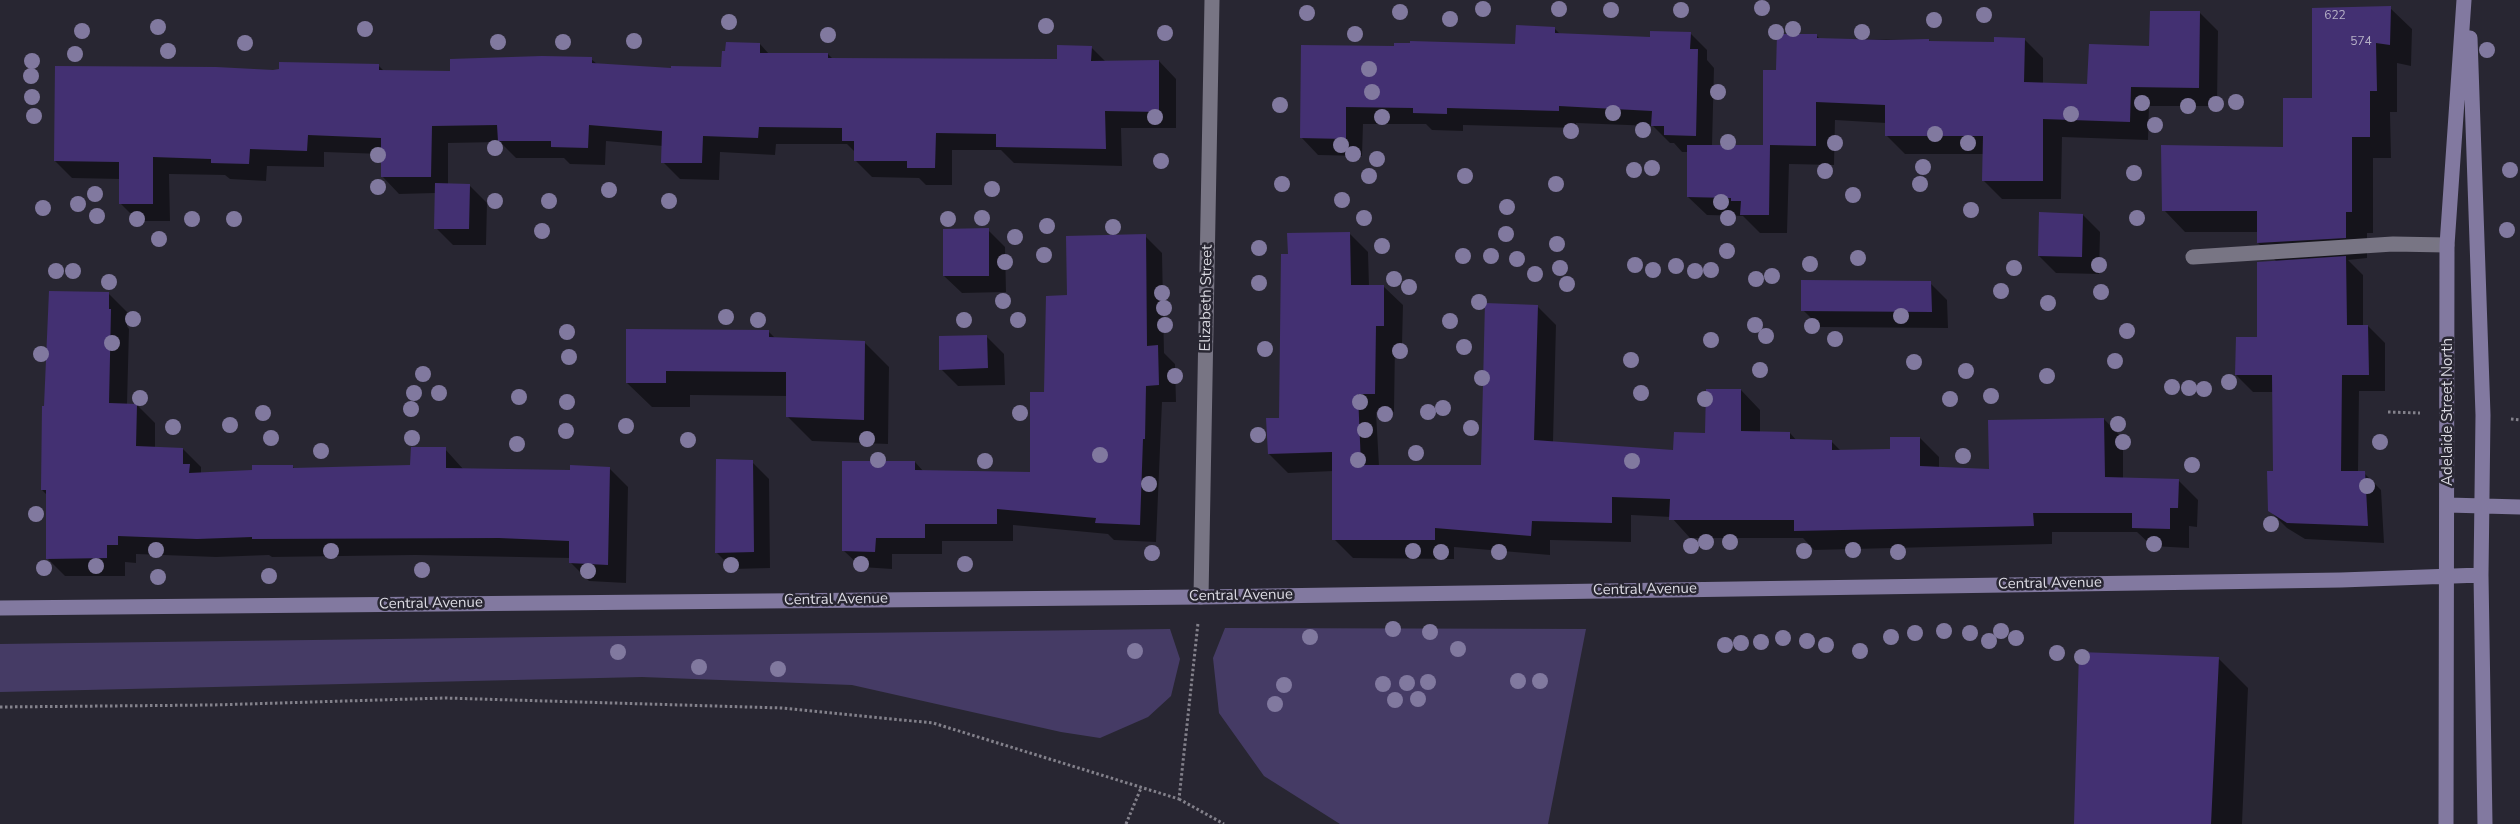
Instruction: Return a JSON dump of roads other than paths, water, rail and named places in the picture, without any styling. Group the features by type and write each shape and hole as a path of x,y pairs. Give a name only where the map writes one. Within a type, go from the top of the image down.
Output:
{"street":[{"name":"Elizabeth Street","path":"1201,597 1212,0"},
{"name":"Adelaide Street North","path":"2446,824 2448,245 2464,0"},
{"path":"2468,0 2483,415 2481,575 2484,824"},
{"path":"2193,257 2393,244 2448,245"},
{"path":"2448,505 2520,507"},
{"name":"Central Avenue","path":"0,608 1201,597 2321,581 2481,575"}]}
